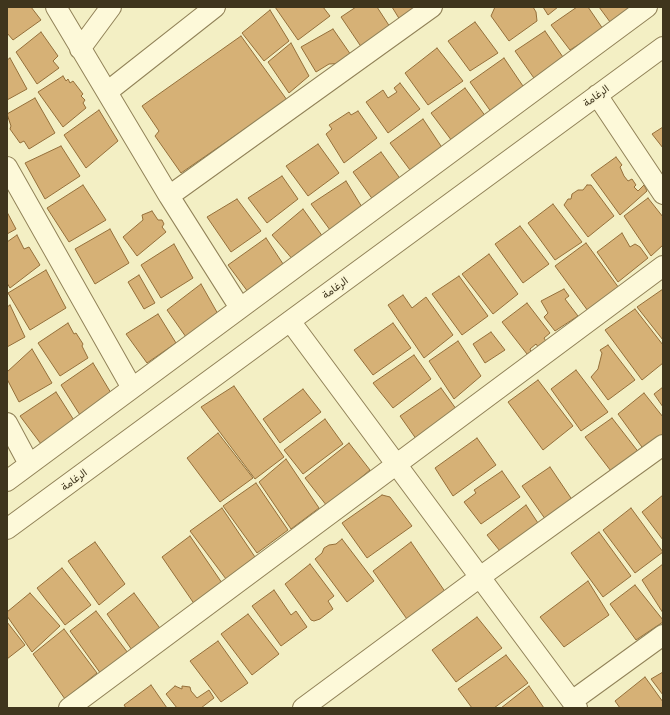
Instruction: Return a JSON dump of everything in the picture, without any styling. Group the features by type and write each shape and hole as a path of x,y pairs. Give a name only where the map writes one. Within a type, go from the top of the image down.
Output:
{"street":[{"path":"56,7 169,196 240,308"},
{"path":"80,49 111,7"},
{"path":"107,92 215,7"},
{"path":"169,196 432,7"},
{"path":"7,481 647,7"},
{"name":"الرغامة","path":"7,529 663,47"},
{"path":"597,95 663,194"},
{"path":"7,167 132,388"},
{"path":"69,708 663,266"},
{"path":"290,321 575,705 663,635"},
{"path":"7,423 29,464"},
{"path":"303,708 480,577 663,445"}],"building":[{"path":"7,7 31,7 41,20 13,40 7,33"},
{"path":"275,7 323,7 330,16 298,40"},
{"path":"356,7 377,7 390,27 362,48 341,17"},
{"path":"392,7 418,7 400,20"},
{"path":"495,7 533,7 536,12 537,21 509,41 491,16"},
{"path":"543,7 558,7 548,15"},
{"path":"577,7 588,7 603,29 570,50 551,25"},
{"path":"599,7 640,7 613,26"},
{"path":"270,10 289,41 264,61 242,33"},
{"path":"475,22 498,53 470,71 448,41"},
{"path":"333,29 351,55 348,63 329,64 316,72 301,47"},
{"path":"545,31 565,60 536,81 515,51"},
{"path":"41,32 58,56 53,61 59,68 37,84 16,52"},
{"path":"241,36 287,100 181,173 155,136 159,131 142,106"},
{"path":"291,43 309,76 289,93 268,62"},
{"path":"437,48 463,81 428,105 405,73"},
{"path":"10,58 27,89 7,100 7,60"},
{"path":"504,58 527,92 494,116 470,82"},
{"path":"63,76 66,81 68,79 70,83 73,81 83,94 81,96 85,100 83,103 86,108 63,127 38,92"},
{"path":"400,83 420,109 388,133 366,102 383,90 388,98 397,92 394,88"},
{"path":"465,88 486,117 455,145 431,113"},
{"path":"35,98 55,133 29,149 24,141 20,143 10,129 11,126 7,114"},
{"path":"99,110 118,141 86,168 64,135"},
{"path":"358,111 377,138 344,163 326,134 332,129 329,125 349,112 351,115"},
{"path":"423,119 445,152 413,174 390,143"},
{"path":"663,127 663,148 652,134"},
{"path":"318,144 339,173 308,196 286,166"},
{"path":"61,146 80,176 45,199 25,163"},
{"path":"381,152 404,184 376,204 353,172"},
{"path":"616,157 622,165 620,167 628,181 632,179 636,185 634,187 638,191 644,185 647,191 620,215 591,175"},
{"path":"282,176 298,199 267,223 248,198"},
{"path":"346,181 365,212 333,234 311,204"},
{"path":"83,185 106,220 69,242 47,208"},
{"path":"587,185 591,185 614,216 588,237 564,205 568,199 571,199 572,194 578,190 583,190"},
{"path":"648,198 663,217 663,245 651,256 624,216"},
{"path":"237,199 261,231 231,252 207,217"},
{"path":"553,204 582,242 555,260 528,223"},
{"path":"303,209 323,237 294,261 272,235"},
{"path":"152,211 158,220 162,220 164,224 162,227 166,232 137,256 123,237 143,220 142,215"},
{"path":"7,212 16,229 7,234"},
{"path":"520,226 549,264 523,283 495,244"},
{"path":"110,229 129,263 95,284 75,249"},
{"path":"622,233 630,247 635,244 640,247 648,258 618,282 597,252"},
{"path":"17,235 24,249 29,247 40,265 10,288 7,283 7,242"},
{"path":"266,238 287,270 251,296 228,265"},
{"path":"586,243 619,288 588,311 555,266"},
{"path":"174,244 193,278 161,298 141,265"},
{"path":"489,254 518,294 493,314 462,274"},
{"path":"46,270 66,308 30,330 8,293"},
{"path":"139,275 155,303 144,309 128,282"},
{"path":"459,276 488,316 462,335 432,294"},
{"path":"201,284 218,314 186,337 167,310"},
{"path":"564,289 569,296 565,299 578,316 555,331 544,317 548,313 541,301"},
{"path":"663,289 663,340 637,307"},
{"path":"403,295 412,308 426,297 453,335 424,358 388,305"},
{"path":"527,303 550,333 544,338 547,343 539,348 536,344 530,349 531,352 527,354 502,322"},
{"path":"10,305 25,337 7,347 7,307"},
{"path":"635,309 663,345 663,363 642,380 605,330"},
{"path":"158,314 176,343 147,363 126,334"},
{"path":"68,323 74,334 76,333 83,344 82,346 88,358 60,376 38,343"},
{"path":"393,323 411,348 373,375 354,350"},
{"path":"491,332 505,350 485,363 473,344"},
{"path":"458,341 481,376 454,399 429,361"},
{"path":"608,345 635,380 608,400 591,377 598,369 602,353 600,350"},
{"path":"32,349 52,383 19,402 7,379 7,372"},
{"path":"414,355 431,379 393,408 373,383"},
{"path":"93,363 111,393 80,415 61,385"},
{"path":"576,370 608,412 581,431 551,389"},
{"path":"538,380 573,426 543,450 508,402"},
{"path":"234,386 284,457 255,479 201,407"},
{"path":"663,387 663,407 654,394"},
{"path":"441,388 459,413 419,443 400,416"},
{"path":"303,389 321,412 280,443 263,419"},
{"path":"56,392 77,425 44,448 20,416"},
{"path":"644,393 663,417 663,441 647,454 618,414"},
{"path":"612,418 640,454 614,475 585,437"},
{"path":"325,419 343,444 303,474 284,450"},
{"path":"218,433 253,478 220,502 187,458"},
{"path":"477,438 496,465 453,496 435,468"},
{"path":"349,443 370,470 327,506 305,478"},
{"path":"286,459 319,508 291,529 259,482"},
{"path":"550,467 575,504 548,523 522,486"},
{"path":"502,471 520,497 481,524 464,502 476,493 474,490"},
{"path":"256,483 288,530 257,553 223,506"},
{"path":"382,495 390,497 412,526 367,558 342,523"},
{"path":"663,495 663,540 642,512"},
{"path":"526,505 542,529 504,556 487,535"},
{"path":"222,508 255,557 226,579 190,531"},
{"path":"631,508 663,552 635,573 603,530"},
{"path":"599,532 631,576 603,597 571,553"},
{"path":"190,536 222,583 195,605 162,557"},
{"path":"342,539 374,581 347,602 315,559 322,553 324,548 329,545 336,544"},
{"path":"95,542 125,584 99,605 68,561"},
{"path":"411,542 446,593 409,622 373,571"},
{"path":"310,564 334,596 328,601 333,609 320,619 314,621 311,620 285,584"},
{"path":"663,564 663,613 642,580"},
{"path":"62,568 91,605 65,625 37,588"},
{"path":"588,581 609,615 564,647 540,617"},
{"path":"635,585 663,620 663,622 636,640 610,604"},
{"path":"274,590 291,615 296,611 307,627 281,646 252,606"},
{"path":"30,593 60,626 32,652 7,616 7,612"},
{"path":"134,593 162,631 134,653 107,614"},
{"path":"96,611 128,653 101,674 70,631"},
{"path":"248,614 279,654 252,675 221,634"},
{"path":"477,617 502,648 456,682 432,650"},
{"path":"7,622 25,645 7,659"},
{"path":"64,629 97,673 65,699 33,654"},
{"path":"218,641 248,683 221,702 190,661"},
{"path":"506,655 528,683 494,708 472,708 458,689"},
{"path":"663,672 663,695 651,679"},
{"path":"645,677 663,702 663,708 620,708 615,701"},
{"path":"151,685 167,708 126,708 124,705"},
{"path":"175,686 182,689 182,686 190,687 191,691 197,698 209,690 214,698 201,708 177,708 166,694"},
{"path":"529,686 544,708 501,708"}]}
